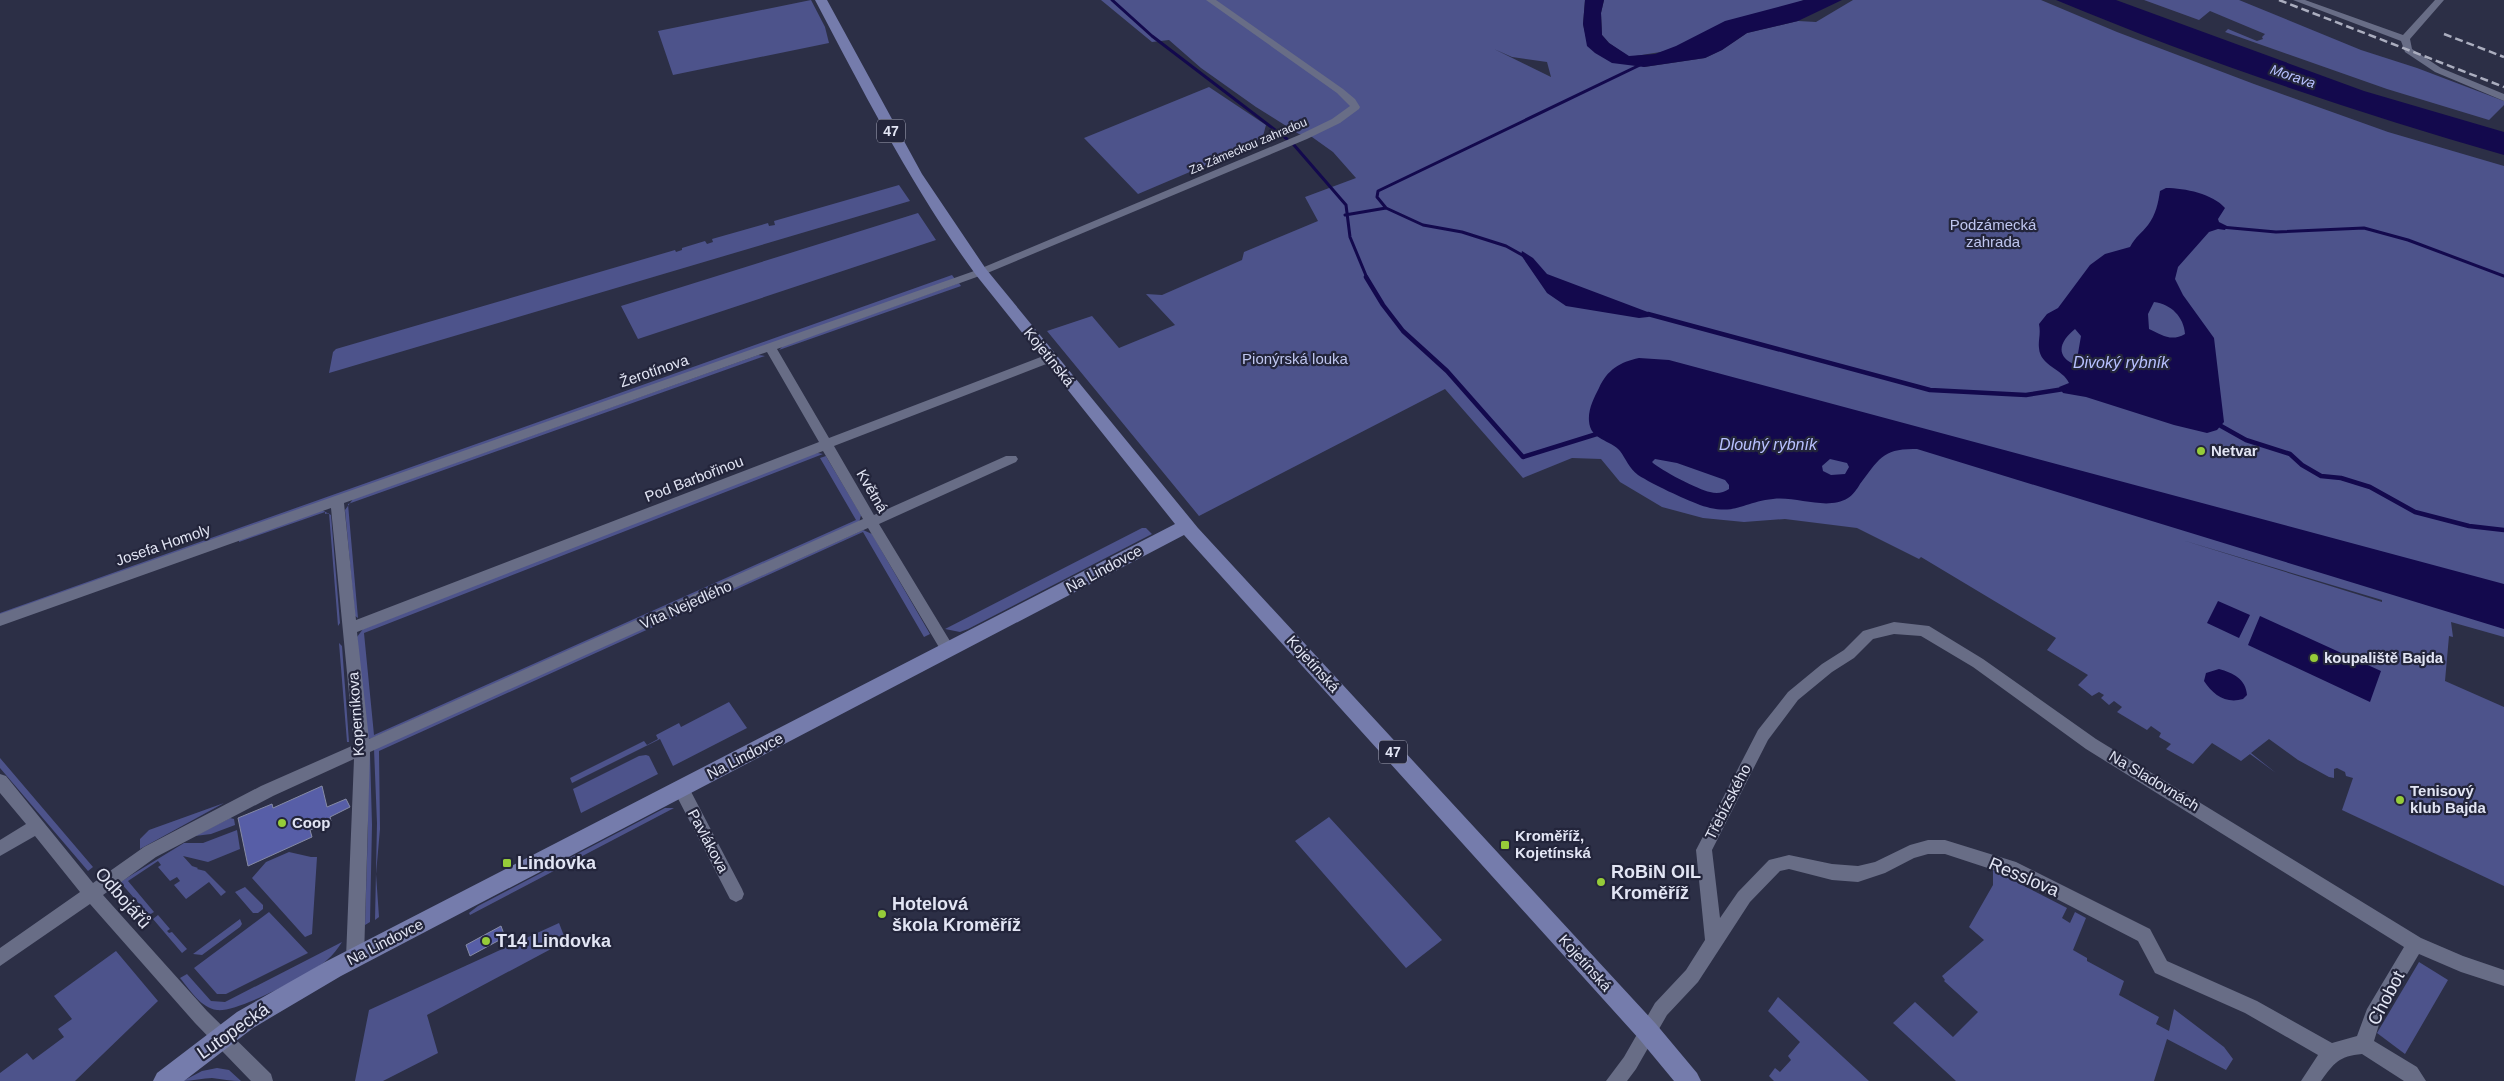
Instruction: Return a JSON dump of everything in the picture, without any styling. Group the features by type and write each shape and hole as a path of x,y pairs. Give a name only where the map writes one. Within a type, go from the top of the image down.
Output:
{"main road":[{"name":"Kojetínská","path":"821,0 913,173 952,234 1050,358 1186,526 1648,1032 1689,1081"},
{"name":"Na Lindovce","path":"304,985 1186,526"},
{"name":"Lutopecká","path":"165,1081 221,1037 304,985"}],"street":[{"name":"Za Zámeckou zahradou","path":"981,272 1303,137 1336,121 1355,107 1352,101 1340,91 1210,0"},
{"path":"2297,0 2405,40"},
{"path":"2405,40 2440,0"},
{"path":"2405,40 2408,50 2438,70 2504,98"},
{"name":"Žerotínova","path":"337,501 981,272"},
{"name":"Květná","path":"770,347 948,650"},
{"name":"Pod Barbořinou","path":"349,629 1050,358"},
{"name":"Víta Nejedlého","path":"0,958 90,892 150,852 267,791 1011,459"},
{"name":"Josefa Homoly","path":"0,620 337,501"},
{"name":"Koperníkova","path":"337,501 362,750 355,958"},
{"name":"Na Sladovnách","path":"1827,668 1849,654 1868,635 1894,628 1924,630 1978,663 2092,744 2415,944 2486,973 2504,978"},
{"name":"Třebízského","path":"1714,942 1704,850 1763,735 1793,696 1827,668"},
{"name":"Odbojářů","path":"0,781 90,892 201,1018 264,1081"},
{"name":"Pavlákova","path":"681,789 736,894"},
{"path":"0,849 37,826"},
{"name":"Resslova","path":"1714,942 1744,897 1775,865 1789,862 1832,872 1858,874 1879,868 1910,852 1928,847 1945,847 2016,870 2144,935 2161,966 2251,1008 2331,1053"},
{"path":"1615,1081 1630,1063 1661,1009 1692,976 1714,942"},
{"name":"Chobot","path":"2364,1046 2373,1015 2415,944"},
{"path":"2310,1081 2331,1053 2345,1046 2364,1046 2410,1074 2417,1081"}],"green space":[{"path":"811,0 825,27 829,43 673,75 658,31"},
{"name":"Podzámecká zahrada","path":"1101,0 1585,0 1583,24 1588,46 1644,67 1705,58 1722,50 1747,33 1798,21 1816,22 1853,0 2041,0 2117,32 2254,84 2388,132 2504,166 2504,637 2451,622 2453,637 2449,636 2445,681 2504,707 2504,886 2342,810 2353,778 2346,776 2345,772 2337,768 2334,769 2334,778 2329,777 2298,760 2269,739 2251,753 2276,773 2250,754 2241,761 2212,743 2193,764 2166,749 2171,744 2159,737 2161,733 2151,726 2147,730 2117,712 2122,707 2114,701 2109,705 2101,698 2104,695 2099,692 2092,696 2078,685 2088,675 2047,650 2056,638 1921,557 1919,559 1857,528 1785,519 1744,522 1703,518 1662,507 1620,482 1601,459 1572,458 1523,478 1445,389 1199,516 1047,331 1092,316 1119,348 1175,325 1146,294 1162,295 1242,260 1244,252 1318,221 1305,197 1356,178 1333,152 1312,137 1299,134 1256,107 1201,68 1169,40 1152,42","holes":["1494,49 1512,57 1547,62 1551,77","2182,540 2382,600 2382,602"]},
{"path":"1604,0 1804,0 1673,50 1629,57 1609,43 1602,35 1601,13"},
{"path":"2144,0 2239,0 2361,50 2417,68 2504,101 2504,105 2489,120 2387,89 2225,32 2228,29 2257,41 2263,39 2262,37 2265,34 2210,11 2199,20"},
{"path":"1209,87 1266,125 1263,136 1251,146 1138,194 1084,138"},
{"path":"899,185 910,201 329,373 333,352 336,349 675,250 676,252 682,250 682,248 705,241 707,244 713,242 712,239 768,223 769,226 775,225 774,221"},
{"path":"918,213 936,240 638,339 621,306"},
{"path":"952,275 955,279 0,615 0,613"},
{"path":"959,283 961,286 779,350 783,346"},
{"path":"758,355 765,356 350,503 353,499"},
{"path":"811,454 823,454 364,633 374,735 856,520 820,458 826,456 861,515 859,523 370,739 366,737 357,637 363,629"},
{"path":"348,506 358,618 355,616 345,510"},
{"path":"322,510 328,513 325,514 325,512 239,542 239,539"},
{"path":"329,514 331,515 340,623 338,626"},
{"path":"1142,528 1146,528 1152,534 968,629 960,632 945,629"},
{"path":"863,530 872,534 930,634 924,637 863,532 379,751 380,829 376,874 379,917 375,920 377,823 374,749"},
{"path":"339,643 342,646 349,742 347,742"},
{"path":"729,702 747,728 673,766 660,739 572,783 570,778 644,741 647,745 658,739 656,735 679,723 681,727"},
{"path":"370,753 372,825 370,922 365,925 368,826 367,758"},
{"path":"639,756 649,756 658,774 581,813 573,789"},
{"path":"0,758 93,867 88,871 0,768"},
{"path":"224,803 140,849 140,839 149,830"},
{"path":"665,808 674,808 470,915 469,913 478,906"},
{"path":"1329,817 1442,940 1406,968 1295,841"},
{"path":"230,818 234,819 235,825 211,834 195,836"},
{"path":"237,830 240,849 208,862 183,856 192,866 205,871 226,892 221,896 209,882 186,899 174,885 180,881 177,877 170,881 158,867 161,865 158,861 128,881 154,912 149,915 120,882 184,843 203,843"},
{"path":"289,852 317,857 312,934 305,937 252,878 266,862"},
{"path":"1993,870 2067,908 2062,918 2070,923 2075,912 2086,918 2073,950 2087,958 2087,961 2124,981 2119,995 2159,1017 2156,1024 2169,1031 2174,1009 2224,1047 2233,1059 2226,1070 2167,1039 2154,1081 1956,1081 1893,1023 1915,1002 1953,1037 1978,1012 1944,981 1942,976 1984,940 1969,927 1993,885"},
{"path":"245,887 263,905 263,909 258,913 253,913 235,892"},
{"path":"269,912 308,953 226,994 217,994 194,968"},
{"path":"158,915 170,929 167,931 169,933 172,932 187,949 182,953 153,919"},
{"path":"240,919 242,924 240,927 202,955 193,954"},
{"path":"559,923 566,941 427,1015 438,1053 383,1081 355,1081 369,1010"},
{"path":"342,942 327,960 306,974 257,999 227,1009 217,1010 206,1006 196,998 180,978 187,974 211,1001 225,1002"},
{"path":"116,951 158,1001 75,1081 0,1081 0,1073 27,1053 33,1060 64,1037 58,1029 72,1019 54,996"},
{"path":"2419,962 2448,980 2405,1054 2377,1033"},
{"path":"1778,997 1869,1081 1774,1081 1769,1076 1775,1068 1780,1072 1791,1060 1788,1056 1800,1042 1768,1011"},
{"path":"217,1068 229,1070 241,1081 212,1078 183,1081 202,1071"}],"water":[{"path":"1585,0 1604,0 1601,13 1602,35 1609,43 1629,56 1655,54 1676,46 1725,21 1804,0 1842,0 1798,21 1747,33 1722,50 1705,58 1644,67 1612,63 1587,46 1583,24"},
{"name":"Morava","path":"2056,0 2116,0 2364,91 2504,132 2504,155 2390,121 2278,84 2166,44"},
{"name":"Divoký rybník","path":"2166,188 2173,188 2198,193 2213,199 2225,208 2218,219 2219,222 2227,226 2225,230 2218,229 2209,232 2178,267 2175,279 2183,295 2214,338 2224,422 2217,430 2207,433 2174,425 2086,397 2063,393 2059,387 2069,383 2040,354 2039,324 2047,314 2058,308 2090,265 2105,254 2130,247 2153,217 2160,191","holes":["2154,302 2166,305 2176,312 2182,322 2185,334 2171,338 2149,329 2148,314","2075,329 2081,336 2076,365 2064,357 2062,353 2063,343"]},
{"path":"1522,251 1533,258 1547,274 1653,314 1648,317 1639,318 1566,306 1547,293 1521,255"},
{"name":"Dlouhý rybník","path":"1639,358 1669,360 2504,584 2504,629 1917,449 1896,451 1883,457 1872,468 1853,494 1840,502 1821,503 1792,499 1773,499 1722,510 1700,505 1638,475 1616,447 1597,436 1590,427 1590,408 1602,382 1615,368","holes":["1655,459 1677,463 1725,480 1729,485 1729,489 1715,493 1697,488 1656,466 1652,462","1830,459 1847,463 1849,467 1845,474 1831,475 1823,471 1822,466"]},
{"path":"2218,601 2250,615 2239,638 2207,623"},
{"name":"koupaliště Bajda","path":"2260,616 2381,671 2370,702 2248,645"},
{"path":"2219,669 2229,672 2241,681 2247,695 2243,699 2231,700 2220,697 2204,681 2206,673"}],"building":[{"name":"Coop","path":"322,786 327,807 346,799 350,807 330,817 331,821 310,830 312,837 248,866 238,818 272,804 273,808"},
{"name":"T14 Lindovka","path":"501,926 505,937 470,956 466,945"}],"waterway":[{"path":"1112,0 1152,36 1287,139"},
{"path":"1386,208 1377,197 1378,191 1642,64"},
{"path":"1294,145 1346,205 1347,215"},
{"path":"1347,215 1386,208"},
{"path":"1386,208 1423,225 1462,232 1506,246 1524,256"},
{"path":"1347,215 1350,237 1367,278"},
{"path":"2221,227 2276,232 2364,228 2408,240 2504,276"},
{"path":"1366,277 1383,305 1403,331 1447,371 1523,457 1600,433"},
{"path":"1648,314 1930,390 2026,395 2064,389"},
{"path":"2221,426 2246,440 2290,454 2302,465 2321,476 2341,478 2370,487 2415,512 2469,526 2504,530"}],"railway":[{"path":"2279,0 2504,87"},
{"path":"2444,34 2504,57"}],"place":[{"name":"Netvar","path":"2201,451"},
{"name":"koupaliště Bajda","path":"2314,658"},
{"name":"Tenisový klub Bajda","path":"2400,800"},
{"name":"Coop","path":"282,823"},
{"name":"Kroměříž, Kojetínská","path":"1505,845"},
{"name":"Lindovka","path":"507,863"},
{"name":"RoBiN OIL Kroměříž","path":"1601,882"},
{"name":"Hotelová škola Kroměříž","path":"882,914"},
{"name":"T14 Lindovka","path":"486,941"}],"park label":[{"name":"Pionýrská louka","path":"1295,359"}]}
